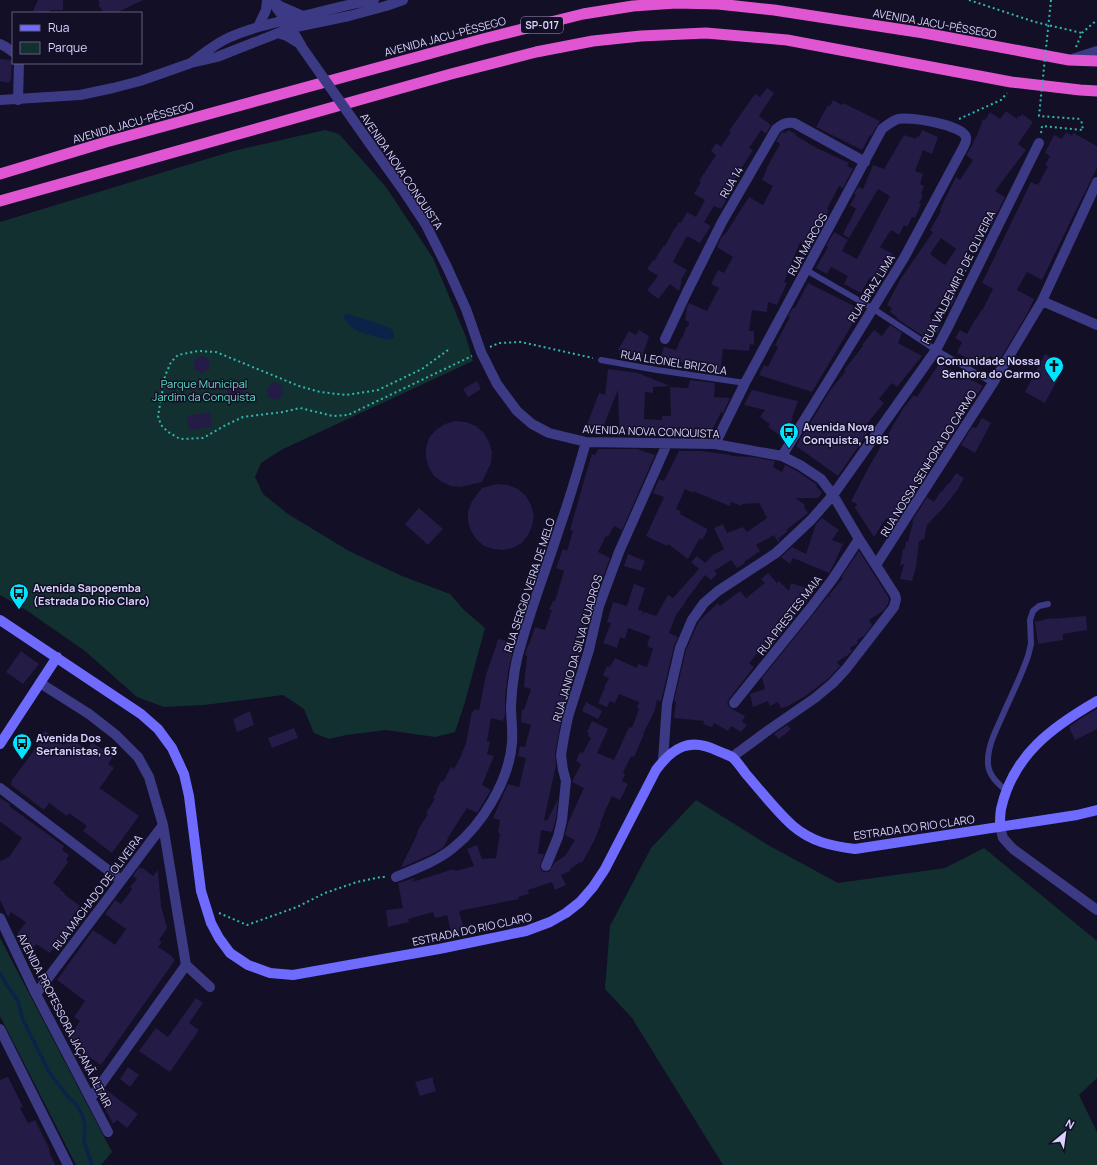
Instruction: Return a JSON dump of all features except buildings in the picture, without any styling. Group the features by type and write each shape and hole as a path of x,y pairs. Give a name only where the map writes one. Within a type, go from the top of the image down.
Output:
{"highway":[{"name":"AVENIDA JACU-PÊSSEGO","path":"0,174 106,142 483,39 583,14 633,6 676,3 718,4 774,10 924,33 1069,60 1097,61"},
{"name":"SP-017","path":"0,201 451,74 536,52 593,41 641,36 706,33 787,40 1011,82 1097,91"}],"main road":[{"name":"ESTRADA DO RIO CLARO","path":"0,620 141,714 158,729 172,748 184,774 189,796 201,891 211,923 219,938 230,953 248,965 270,973 293,975 431,951 526,931 566,914 580,902 593,887 605,869 656,770 663,760 676,749 688,745 700,745 713,748 732,758 793,826 812,839 834,847 855,849 1077,815 1097,810"},
{"path":"0,744 57,657"},
{"path":"1000,827 1001,810 1007,791 1014,774 1024,758 1050,732 1075,714 1097,701"}],"street":[{"path":"258,27 266,10 267,0"},
{"path":"271,0 280,6 302,16"},
{"name":"AVENIDA NOVA CONQUISTA","path":"271,0 288,24 300,45 403,190 426,226 447,266 466,309 481,352 501,389 517,411 532,424 549,433 586,442 715,444 782,456 800,465 821,479 833,495 859,540 895,595 896,599 894,607 833,683 815,698 770,729 732,758"},
{"path":"0,100 80,95 140,81 191,63 216,57 278,33 288,24 302,16 374,0"},
{"path":"191,63 220,42 258,27 349,16 403,0"},
{"path":"732,0 774,10"},
{"path":"278,33 287,36 300,45"},
{"path":"0,44 12,51"},
{"path":"1069,60 1097,51"},
{"path":"18,100 19,64"},
{"name":"RUA MARCOS","path":"715,444 745,383 882,129 892,121 900,118 910,118 956,128"},
{"name":"RUA 14","path":"665,339 722,222 776,129 782,124 788,122 794,123 865,162"},
{"name":"RUA BRAZ LIMA","path":"782,456 904,258 964,146 966,137 964,133 956,128"},
{"name":"RUA VALDEMIR P. DE OLIVEIRA","path":"663,760 667,704 672,679 680,648 692,620 704,603 718,591 776,553 811,520 833,495 936,350 1039,143"},
{"name":"RUA NOSSA SENHORA DO CARMO","path":"876,565 993,383 1042,301 1097,182"},
{"path":"1042,301 1097,324"},
{"name":"RUA SERGIO VEIRA DE MELO","path":"396,877 433,861 453,848 481,818 501,783 508,764 512,744 513,730 511,708 515,666 586,442"},
{"name":"RUA JANIO DA SILVA QUADROS","path":"546,866 558,837 562,820 566,781 561,755 568,717 589,650 599,606 619,552 667,444"},
{"name":"RUA PRESTES MAIA","path":"734,703 809,610 832,580 859,540"},
{"path":"40,683 89,714 116,735 138,757 150,778 163,825 186,966 210,987"},
{"path":"0,788 121,880"},
{"name":"RUA MACHADO DE OLIVEIRA","path":"36,994 163,825"},
{"path":"1000,827 1003,838 1013,848 1097,910"},
{"name":"AVENIDA PROFESSORA JAÇANÃ ALTAIR","path":"0,918 36,994 108,1132"},
{"path":"91,1098 186,966"},
{"path":"0,1029 68,1165"}],"lane":[{"path":"806,270 872,308 936,350 993,383"},
{"name":"RUA LEONEL BRIZOLA","path":"601,360 745,383"},
{"path":"1007,791 991,776 988,764 989,752 993,736 1028,656 1031,644 1030,620 1033,611 1038,606 1048,604"}],"path":[{"path":"969,0 1035,22 1082,34"},
{"path":"1039,143 1042,126 1083,130 1081,119 1039,116 1051,0"},
{"path":"1069,60 1082,34 1097,20"},
{"path":"956,128 955,121 1002,100 1007,94 1011,82"},
{"path":"448,350 422,369 378,390 346,395 320,392 306,388 216,352 198,351 178,356 171,362 165,376 158,416 161,425 168,432 180,439 204,438 226,425 244,417 283,412 300,408 333,416 348,415 499,343 521,342 601,360"},
{"path":"217,908 219,913 247,925 297,907 325,893 357,882 381,877 396,877"}],"green space":[{"name":"Parque Municipal Jardim da Conquista","path":"325,130 339,134 386,187 433,258 466,337 473,361 283,449 261,463 255,477 263,494 288,514 349,551 402,576 450,594 464,610 485,628 465,702 455,732 435,737 386,730 346,735 329,739 314,733 304,709 283,695 204,705 164,707 137,697 85,651 26,610 0,595 0,222 233,151"},
{"path":"696,800 768,845 838,883 945,868 984,848 1097,941 1097,1078 1079,1095 1097,1132 1097,1165 723,1165 632,1018 605,989 610,926 651,848"},
{"path":"0,938 112,1152 101,1165 76,1165 0,1016"}],"water":[{"path":"346,314 393,330 394,338 388,340 359,332 350,326 343,317"}],"waterway":[{"path":"0,973 18,1001 23,1020 49,1072 68,1097 76,1104 83,1116 85,1127 84,1142 92,1165"}],"place":[{"name":"Comunidade Nossa Senhora do Carmo","path":"1054,383"},
{"name":"Avenida Nova Conquista, 1885","path":"789,449"},
{"name":"Avenida Sapopemba (Estrada Do Rio Claro)","path":"19,610"},
{"name":"Avenida Dos Sertanistas, 63","path":"22,760"}]}
